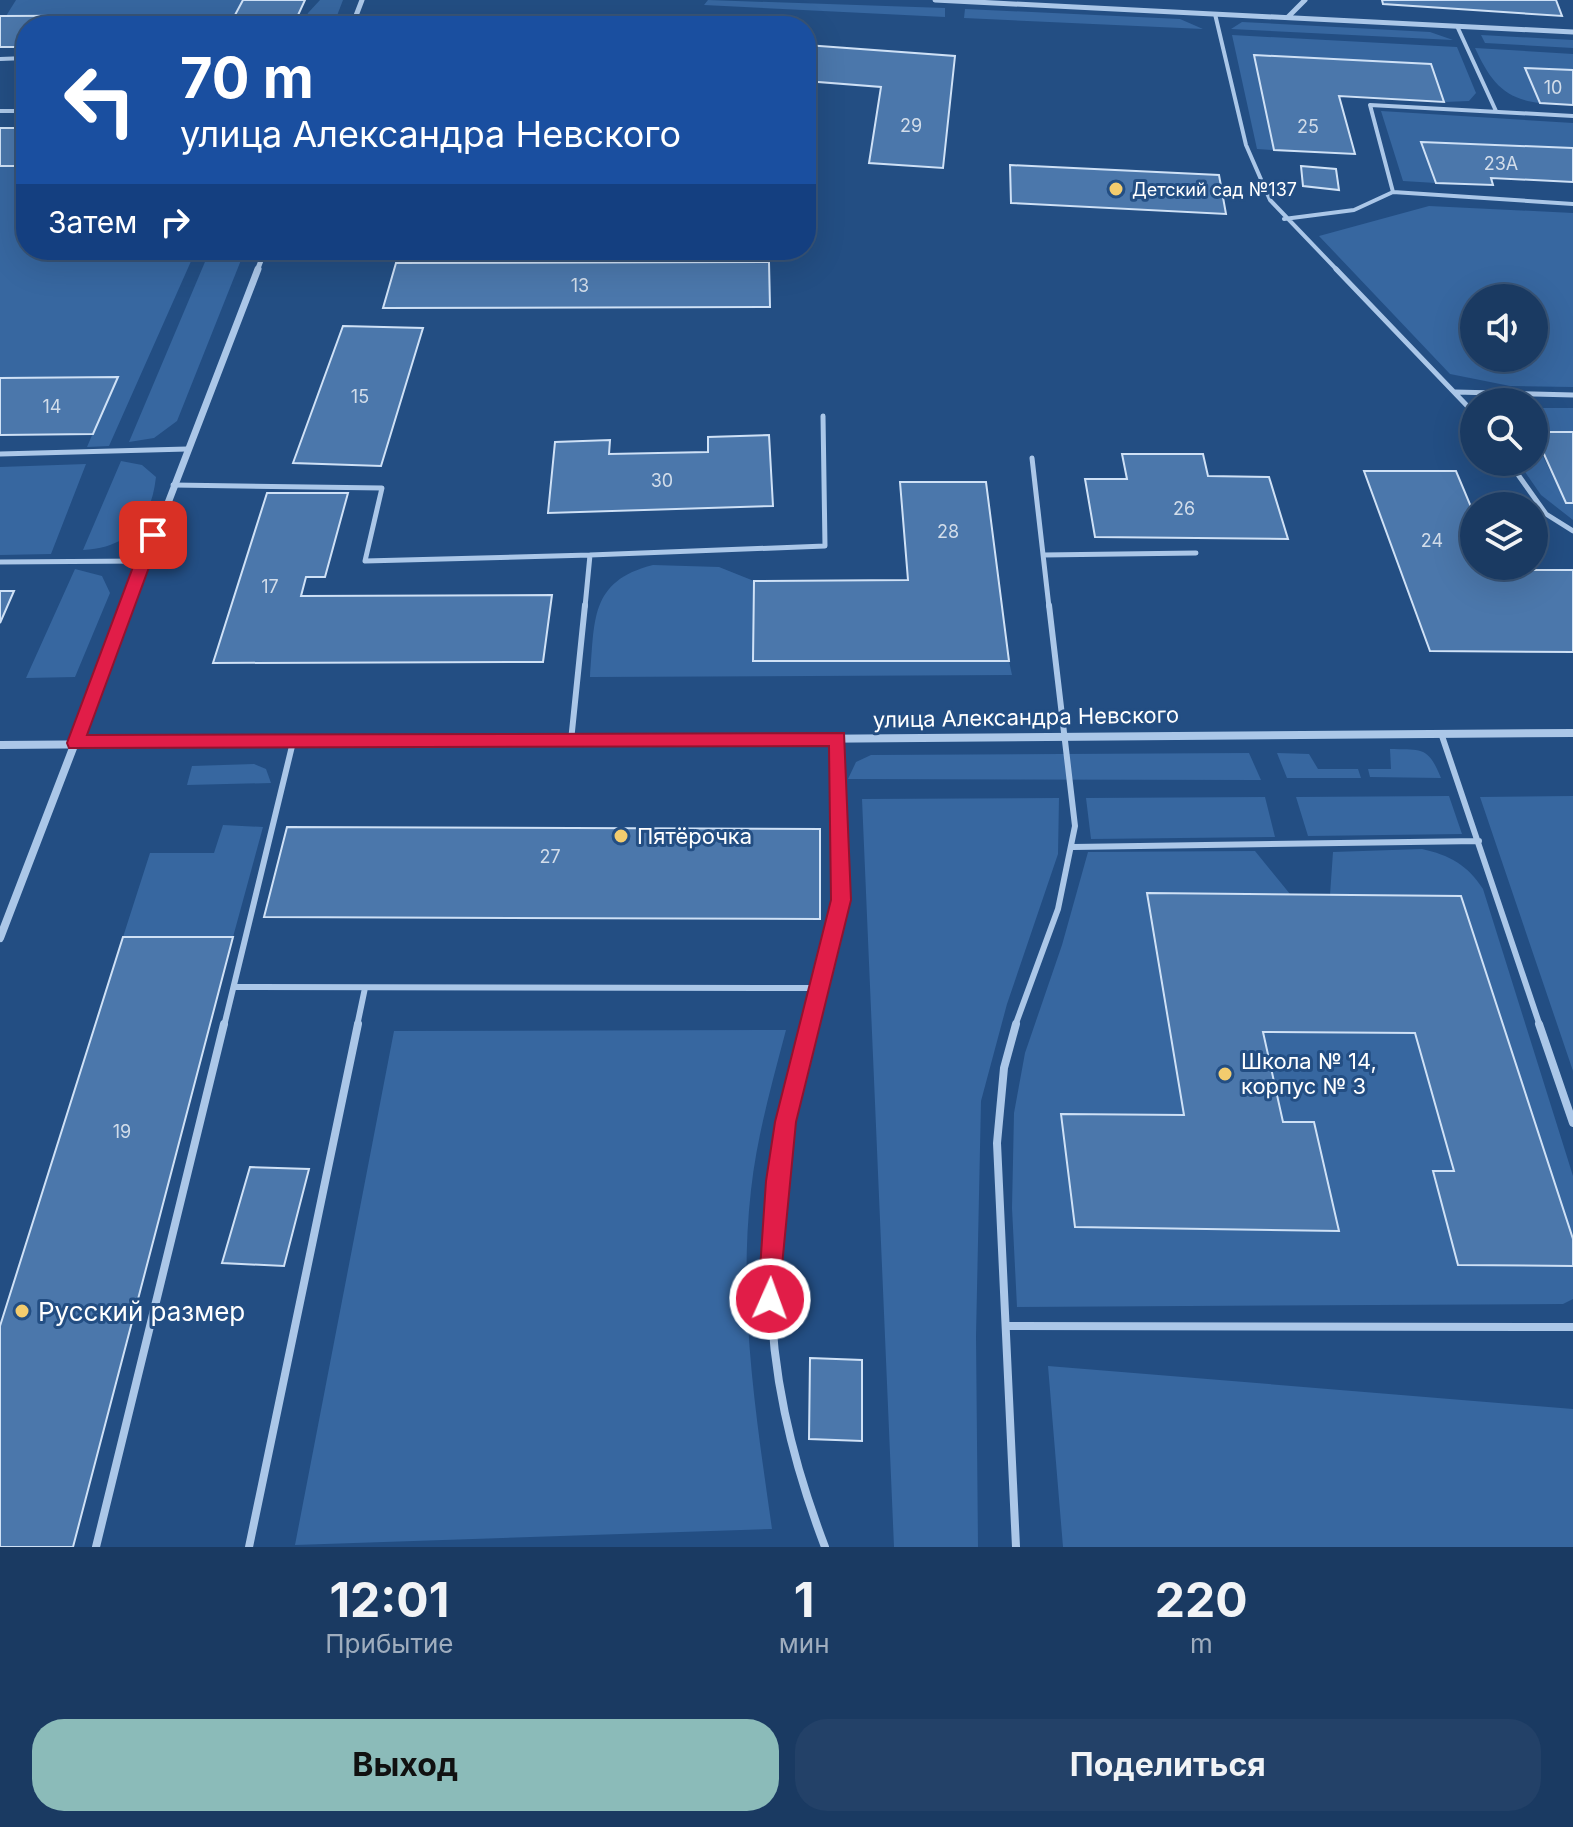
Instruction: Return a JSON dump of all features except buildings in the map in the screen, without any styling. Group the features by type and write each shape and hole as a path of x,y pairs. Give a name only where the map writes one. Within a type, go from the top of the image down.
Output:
{"street":[{"path":"935,0 1573,32"},
{"path":"1288,17 1305,0"},
{"path":"0,938 261,260"},
{"name":"улица Александра Невского","path":"0,745 1573,733"}],"lane":[{"path":"1215,14 1246,145 1270,200 1284,219 1460,398"},
{"path":"1457,26 1496,111"},
{"path":"1393,192 1370,105 1573,116"},
{"path":"1284,219 1353,211 1379,202 1393,192 1573,204"},
{"path":"1455,392 1573,395"},
{"path":"173,485 382,488 365,561 825,546 823,416"},
{"path":"0,454 187,449"},
{"path":"1016,1547 997,1143 1001,1090 1008,1047 1071,865 1073,847 1073,798 1032,458"},
{"path":"1519,476 1546,514 1573,531"},
{"path":"1043,555 1196,553"},
{"path":"571,743 590,555"},
{"path":"0,562 143,561"},
{"path":"1441,733 1573,1123"},
{"path":"825,1547 791,1451 770,1299 776,1197 785,1122 841,900 838,738"},
{"path":"96,1547 294,741"},
{"path":"1073,847 1479,841"},
{"path":"234,987 820,988"},
{"path":"249,1547 365,988"},
{"path":"1007,1326 1573,1327"}],"shaded area":[{"path":"16,0 243,0 235,15 6,16"},
{"path":"320,0 343,0 337,16 307,16"},
{"path":"708,0 945,8 945,17 704,5"},
{"path":"965,9 1180,19 1203,29 964,18"},
{"path":"1242,22 1430,32 1453,40 1231,29"},
{"path":"1232,35 1457,47 1476,93 1469,101 1444,102 1430,64 1254,56 1274,150 1257,149"},
{"path":"1481,35 1573,40 1573,48 1485,43"},
{"path":"1475,48 1573,54 1573,70 1526,68 1540,103 1527,101 1499,86 1486,70"},
{"path":"1381,111 1573,123 1573,148 1422,142 1436,183 1403,181"},
{"path":"0,166 16,166 16,260 192,260 109,446 87,447 117,377 0,378"},
{"path":"1429,206 1573,213 1573,387 1510,386 1450,374 1319,236"},
{"path":"206,260 241,260 177,421 154,438 129,442"},
{"path":"1548,408 1573,408 1573,432 1548,432"},
{"path":"121,461 142,465 156,477 149,507 143,519 125,538 99,548 83,550"},
{"path":"86,464 51,554 0,555 0,467"},
{"path":"1548,466 1566,503 1573,503 1573,520 1548,500 1548,492 1539,492 1528,476 1548,476"},
{"path":"653,565 719,567 754,581 753,661 1009,661 1012,675 590,677 595,621 606,593 617,581 632,572"},
{"path":"75,569 102,576 110,593 75,677 26,678"},
{"path":"1390,749 1423,752 1432,760 1441,778 1370,777 1368,769 1391,769"},
{"path":"1249,753 1261,780 848,779 856,762 871,755"},
{"path":"1277,753 1309,754 1318,769 1358,769 1361,778 1287,778"},
{"path":"254,764 266,769 271,783 187,785 192,766"},
{"path":"1449,796 1462,834 1308,836 1296,797"},
{"path":"1573,796 1573,1071 1480,797"},
{"path":"1265,797 1275,837 1091,839 1086,798"},
{"path":"1059,798 1058,854 1007,1004 981,1101 976,1336 978,1547 894,1547 862,799"},
{"path":"223,825 263,827 233,937 123,937 150,853 214,853"},
{"path":"1422,849 1457,862 1471,873 1483,889 1573,1176 1573,1239 1461,896 1330,895 1333,852"},
{"path":"1255,851 1290,894 1147,893 1184,1115 1062,1114 1075,1227 1338,1231 1314,1122 1283,1122 1263,1032 1415,1033 1454,1171 1433,1172 1458,1264 1573,1266 1573,1299 1563,1304 1017,1307 1012,1208 1014,1113 1025,1053 1062,945 1088,852"},
{"path":"786,1030 757,1150 748,1233 751,1360 772,1529 295,1545 394,1031"},
{"path":"1048,1366 1573,1409 1573,1547 1063,1547"}],"place":[{"name":"Детский сад №137","path":"1116,189"},
{"name":"Пятёрочка","path":"621,836"},
{"name":"Школа № 14, корпус № 3","path":"1225,1074"},
{"name":"Русский размер","path":"22,1311"}],"route":[{"path":"153,535 76,743 571,743 838,738 841,900 834,940 785,1122 777,1181 770,1299"}]}
